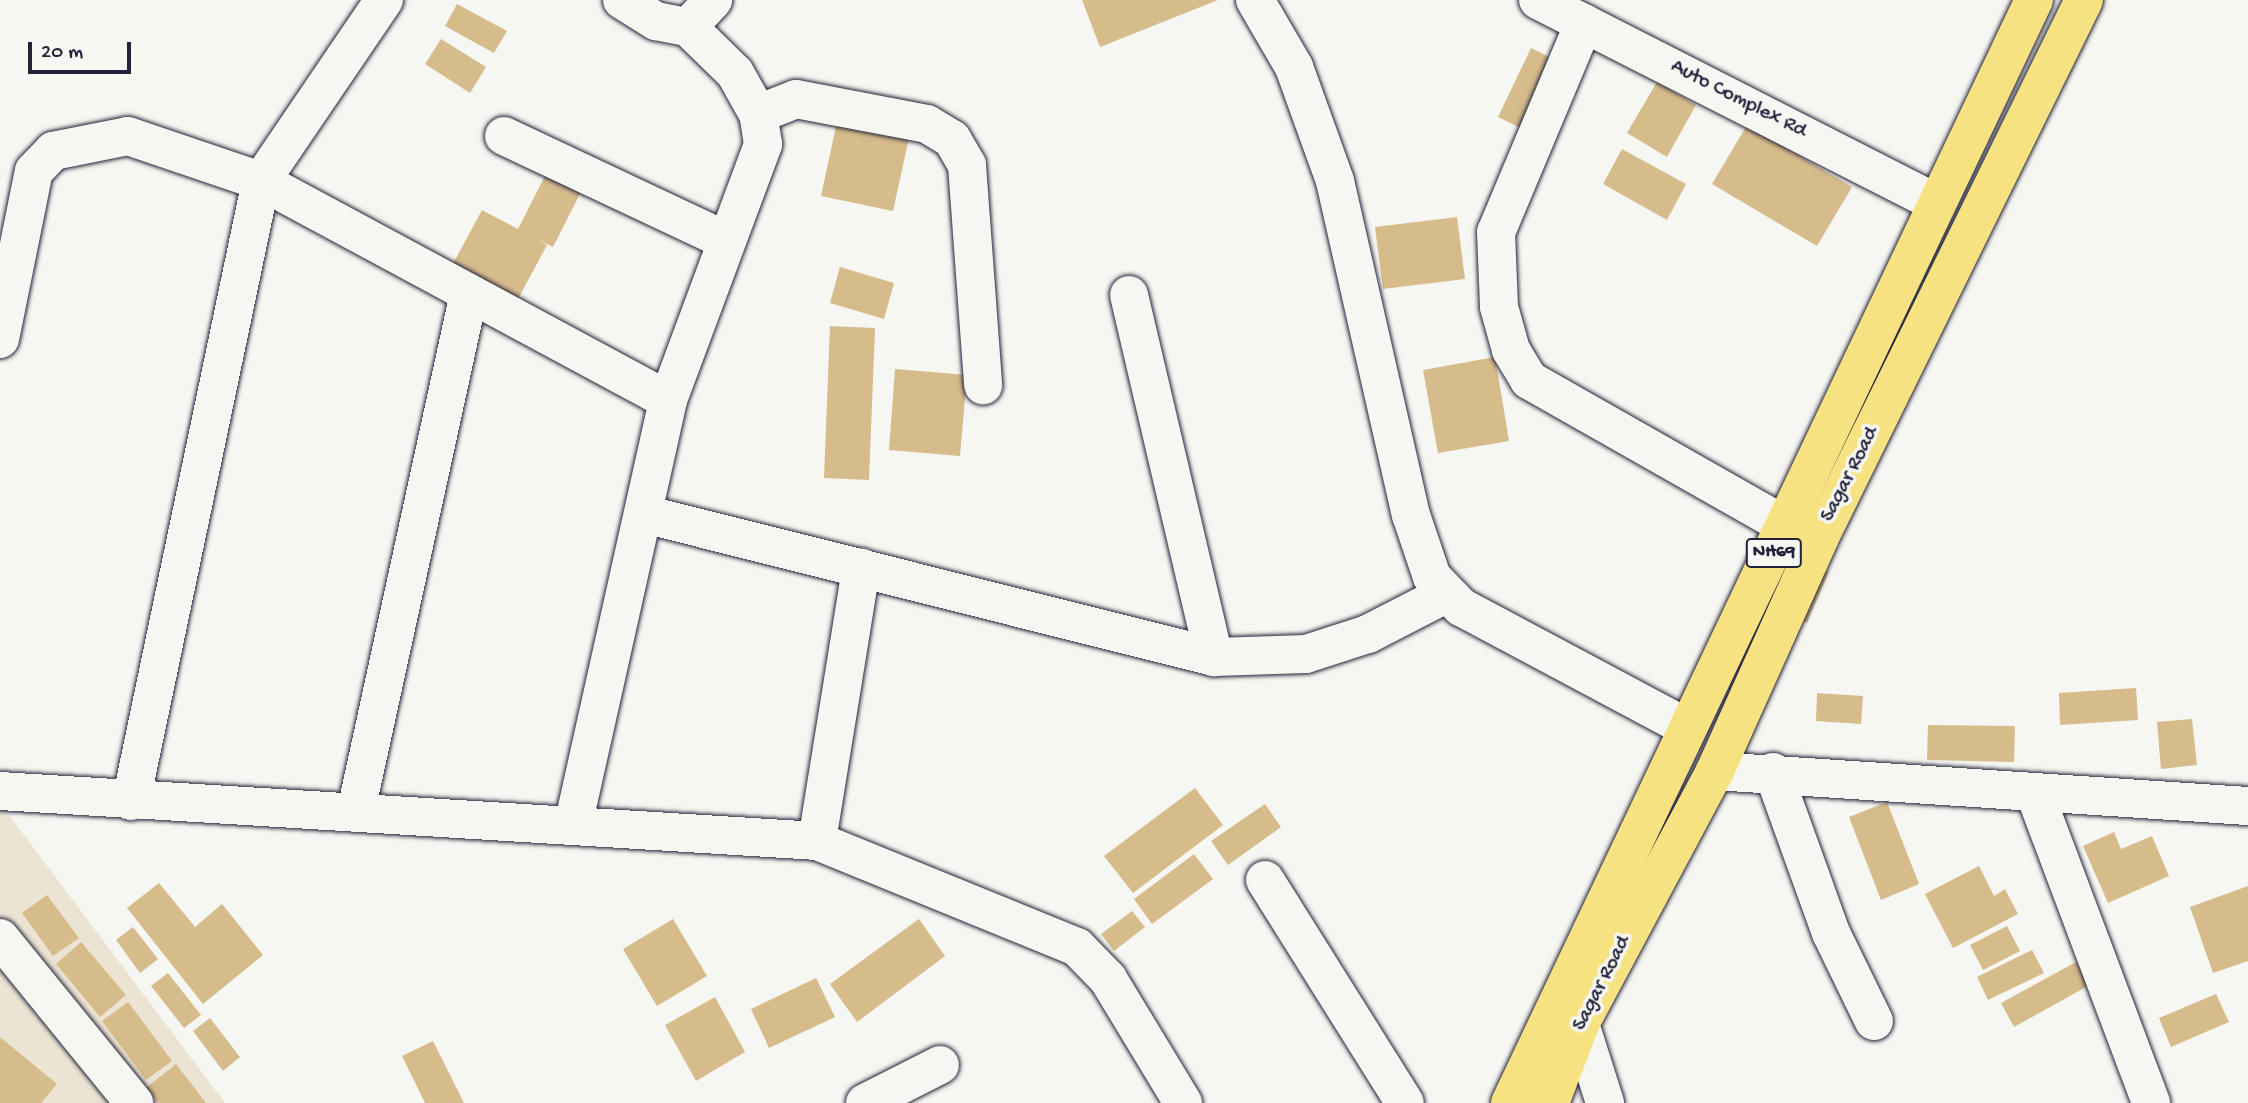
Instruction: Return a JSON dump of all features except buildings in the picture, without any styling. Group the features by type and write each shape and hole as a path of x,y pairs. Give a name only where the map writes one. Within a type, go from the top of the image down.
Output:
{"highway":[{"name":"Sagar Road","path":"1510,1103 1686,727 1788,527 1936,203 2034,0"},
{"name":"Sagar Road","path":"1550,1103 1580,1024 1715,771 1820,537 2084,0"}],"street":[{"path":"131,801 261,181 384,0"},
{"path":"574,821 668,400 763,144 758,114 701,13 656,21 622,0"},
{"path":"1255,0 1294,67 1335,181 1411,515 1444,595 1686,727"},
{"name":"Auto Complex Rd","path":"1538,0 1936,203"},
{"path":"1584,23 1496,232 1499,307 1511,350 1529,380 1788,527"},
{"path":"758,114 796,99 927,124 952,139 967,165 983,385"},
{"path":"0,339 34,171 53,152 128,136 261,181 668,400"},
{"path":"504,136 727,241"},
{"path":"356,811 469,293"},
{"path":"1129,295 1214,657"},
{"path":"644,514 1214,657 1306,654 1368,634 1444,595"},
{"path":"817,841 862,568"},
{"path":"1715,771 1773,772 2035,794 2248,806"},
{"path":"1773,772 1831,933 1874,1021"},
{"path":"0,792 131,801 574,821 817,841 886,864 1077,947 1108,979 1182,1103"},
{"path":"2035,794 2151,1103"},
{"path":"1265,880 1405,1103"},
{"path":"0,938 134,1103"},
{"path":"1580,1024 1605,1103"},
{"path":"865,1103 940,1065"}],"shaded area":[{"path":"0,803 225,1103 0,1103"}]}
